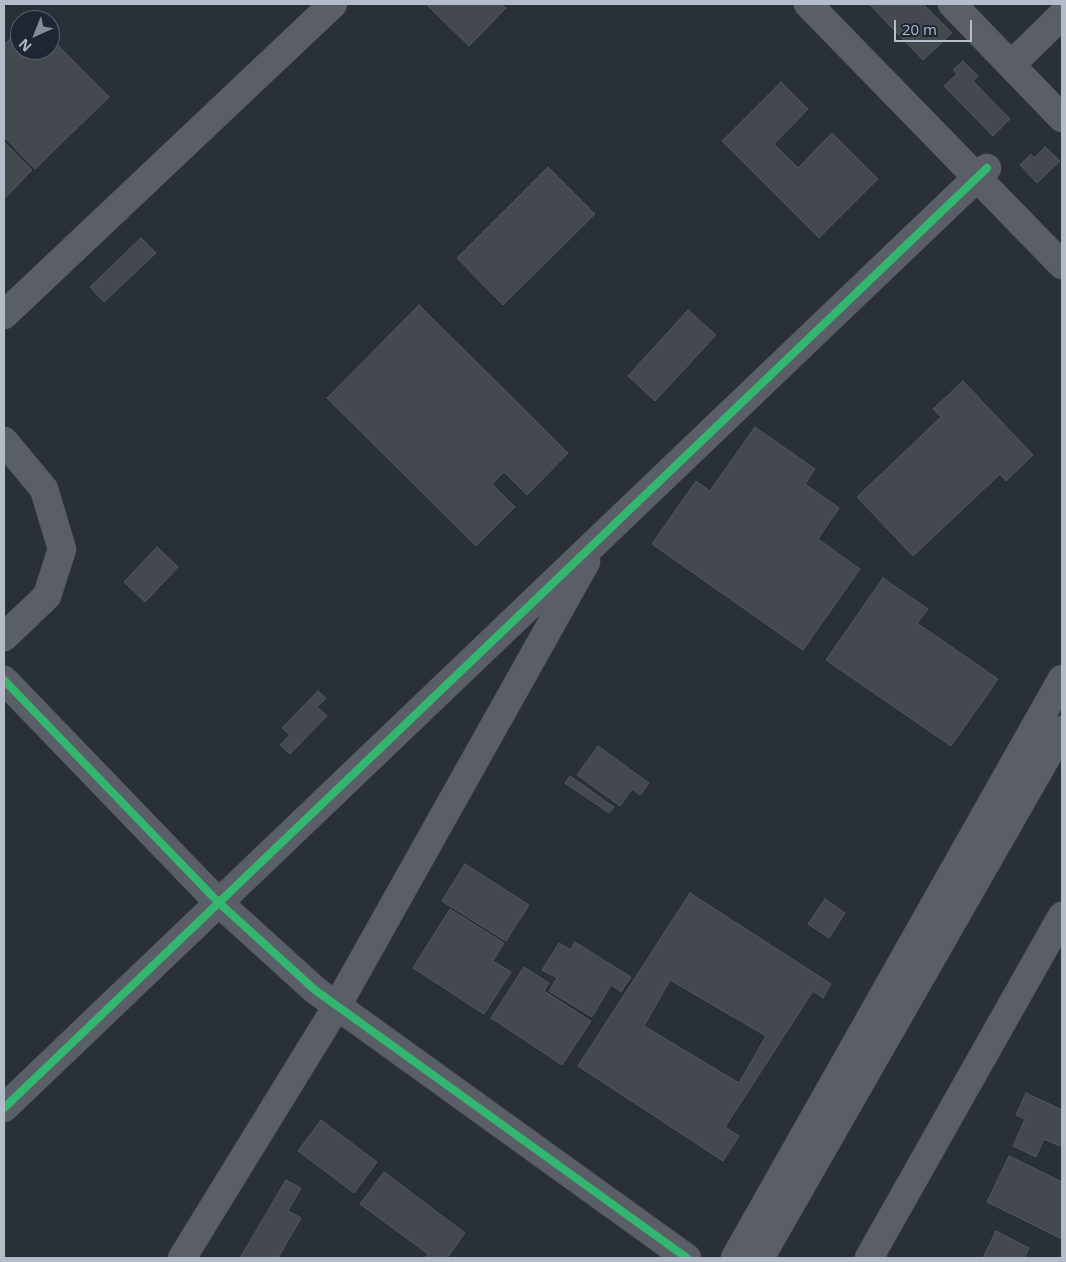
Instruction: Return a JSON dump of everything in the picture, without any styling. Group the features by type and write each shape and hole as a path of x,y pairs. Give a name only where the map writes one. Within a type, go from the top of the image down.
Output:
{"street":[{"path":"4,315 333,4"},
{"path":"808,4 982,172 1062,246"},
{"path":"826,4 982,172 1062,265"},
{"path":"952,4 1062,118"},
{"path":"1011,65 1062,15"},
{"path":"4,1108 982,172"},
{"path":"4,441 44,489 62,549 47,596 4,637"},
{"path":"182,1258 337,1006 601,537"},
{"path":"735,1258 1062,679"},
{"path":"4,680 218,902 315,990 687,1258"},
{"path":"760,1258 1062,730"},
{"path":"868,1258 1062,916"}],"building":[{"path":"426,4 501,4 506,8 469,46"},
{"path":"869,4 923,4 952,33 923,60"},
{"path":"10,39 10,60 60,60 60,47 109,97 35,169 4,137 4,45"},
{"path":"963,61 978,76 973,81 1010,119 993,136 944,86 957,74 953,70"},
{"path":"781,82 808,109 774,144 798,168 832,133 878,179 819,238 722,141"},
{"path":"4,142 32,170 4,199"},
{"path":"1045,147 1060,161 1037,183 1020,165 1031,154 1034,158"},
{"path":"548,167 595,214 503,305 457,258"},
{"path":"141,238 156,253 104,302 90,287"},
{"path":"419,305 568,453 527,495 504,472 492,484 515,507 476,546 327,398"},
{"path":"688,310 716,335 655,401 628,376"},
{"path":"963,381 1033,455 1006,481 1000,474 913,556 857,497 941,417 933,409"},
{"path":"755,427 815,469 805,484 839,508 818,539 860,569 803,650 652,544 696,481 710,491"},
{"path":"157,547 178,567 145,602 124,582"},
{"path":"883,578 928,609 917,623 998,679 951,746 826,660"},
{"path":"318,691 326,698 317,707 327,716 290,754 280,745 290,735 282,728"},
{"path":"598,746 649,783 640,795 632,789 620,806 577,775"},
{"path":"570,776 614,807 609,813 565,783"},
{"path":"465,864 529,905 506,941 442,901"},
{"path":"690,893 831,984 823,998 813,991 725,1127 739,1136 723,1161 578,1066","holes":["670,980 766,1036 739,1083 644,1026"]},
{"path":"825,899 845,913 829,938 808,924"},
{"path":"450,909 504,943 493,961 511,972 484,1014 413,968"},
{"path":"575,942 631,977 621,992 611,985 592,1017 549,991 557,978 542,970 559,943 571,950"},
{"path":"524,967 549,983 544,991 591,1021 562,1065 491,1018"},
{"path":"1026,1093 1062,1110 1062,1147 1044,1139 1036,1157 1013,1146 1025,1119 1016,1115"},
{"path":"321,1120 377,1162 354,1193 298,1151"},
{"path":"1009,1156 1062,1182 1062,1239 987,1202"},
{"path":"384,1172 465,1233 447,1258 425,1258 428,1254 360,1204"},
{"path":"286,1180 301,1188 288,1211 301,1218 278,1258 240,1258"},
{"path":"996,1231 1029,1248 1024,1258 983,1258"}],"cycle path":[{"path":"4,1108 987,168"},
{"path":"4,680 218,902 315,990 687,1258"}]}
